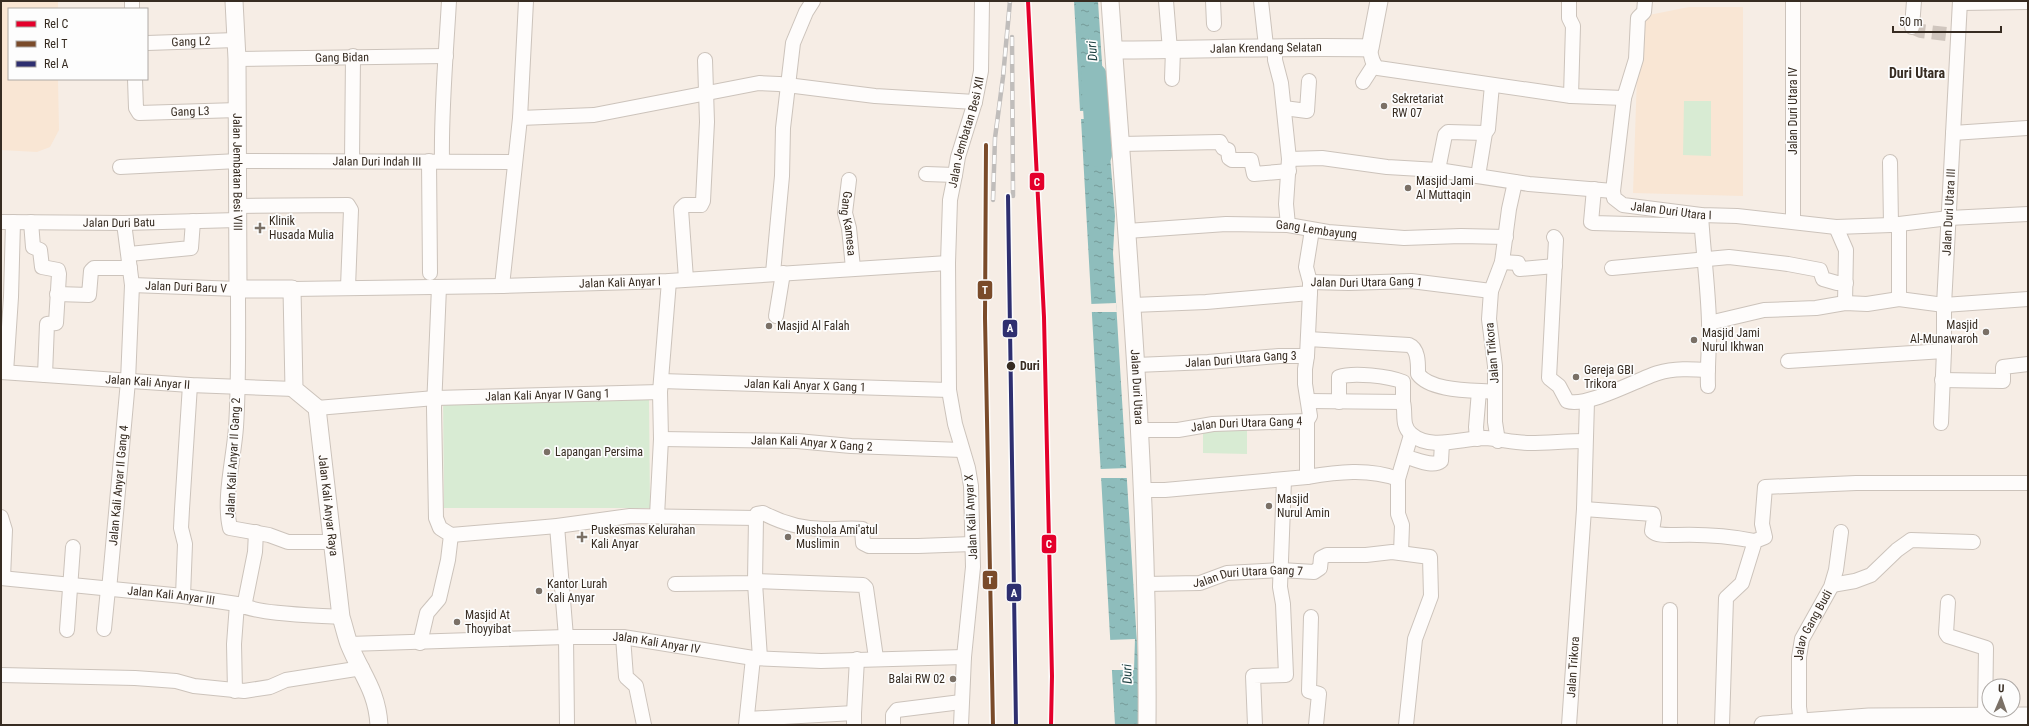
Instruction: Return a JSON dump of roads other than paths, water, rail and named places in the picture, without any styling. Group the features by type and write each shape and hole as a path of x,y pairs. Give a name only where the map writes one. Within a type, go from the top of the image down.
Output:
{"street":[{"name":"Jalan Jembatan Besi VIII","path":"234,1 238,110 238,289"},
{"path":"449,1 446,56 436,161 432,282 436,518 440,528 451,535 556,526 630,516 756,518"},
{"path":"502,286 520,118 526,1"},
{"path":"776,316 783,128 788,85 793,43 806,12 813,1"},
{"name":"Jalan Jembatan Besi XII","path":"948,263 950,200 958,157 975,102 981,71 982,1"},
{"name":"Jalan Duri Utara","path":"1110,1 1133,305 1148,659 1147,725"},
{"path":"1166,1 1171,50 1172,79"},
{"path":"1213,1 1214,24"},
{"path":"1261,1 1277,72 1281,82 1289,165 1286,204 1288,225"},
{"path":"1379,1 1370,48 1374,65 1378,68 1571,96 1624,98"},
{"path":"1569,1 1569,18 1573,26 1571,96"},
{"path":"1121,144 1220,142 1223,148 1228,150 1229,158 1232,160 1251,160 1254,174 1322,158 1387,167 1438,170 1515,182 1613,191 1624,98 1636,59 1638,18 1644,12 1645,1"},
{"name":"Jalan Duri Utara IV","path":"1793,1 1793,221"},
{"path":"1912,27 1914,1"},
{"path":"1960,2 2028,2"},
{"name":"Jalan Duri Utara III","path":"1941,423 1944,305 1953,133 1952,34 1960,2"},
{"name":"Gang L2","path":"148,43 236,40"},
{"name":"Jalan Krendang Selatan","path":"1114,50 1171,50 1271,46 1370,48"},
{"path":"352,161 353,56"},
{"name":"Gang Bidan","path":"237,59 353,56 446,56"},
{"path":"686,279 681,209 685,205 701,205 703,201 706,93 705,60"},
{"path":"1363,82 1374,65"},
{"name":"Gang L3","path":"135,80 136,108 138,112 142,114 238,110"},
{"path":"1284,108 1307,111 1309,81"},
{"path":"520,118 594,115 759,83 788,85 876,96 975,102"},
{"path":"1478,176 1485,133 1488,129 1492,85"},
{"path":"1953,133 2027,128"},
{"path":"1438,170 1445,135 1448,132 1485,133"},
{"name":"Jalan Duri Indah III","path":"120,167 238,161 515,162"},
{"path":"1890,162 1899,299"},
{"path":"926,174 955,175"},
{"name":"Gang Kamesa","path":"849,180 845,213 849,228 853,268"},
{"name":"Jalan Trikora","path":"1498,441 1495,422 1495,366 1489,319 1491,291 1502,262 1509,209 1515,182"},
{"path":"1594,189 1591,222 1593,223 1701,220 1709,323 1708,386"},
{"name":"Jalan Duri Utara I","path":"1613,191 1614,198 1623,205 1701,220 1793,221 1836,226 1895,225 1948,218 2028,214"},
{"name":"Jalan Duri Batu","path":"7,222 124,223 193,221 238,213 348,205 351,210 348,287"},
{"path":"129,254 191,248 193,221"},
{"path":"3,372 12,283 7,222"},
{"path":"31,222 33,247 40,250 42,266 58,270 56,323 47,324 45,375"},
{"name":"Jalan Kali Anyar II Gang 4","path":"104,629 109,590 128,381 132,285 124,223"},
{"name":"Gang Lembayung","path":"1127,231 1226,224 1288,225 1312,230 1404,238 1461,236 1506,237"},
{"path":"1836,226 1846,250 1845,304"},
{"name":"Jalan Duri Utara Gang 3","path":"1136,365 1208,362 1279,356 1307,356 1310,288 1306,263 1312,230"},
{"path":"1554,237 1556,240 1549,378 1562,390 1568,401 1572,403 1587,401 1658,373 1673,369 1708,370"},
{"path":"1612,268 1651,266 1730,257 1788,264 1821,270 1823,279 1837,283 1846,282"},
{"path":"1502,262 1518,263 1520,269 1555,266"},
{"name":"Jalan Kali Anyar I","path":"292,289 432,282 502,286 669,281 948,263"},
{"name":"Jalan Kali Anyar X","path":"948,263 949,390 955,424 968,468 971,486 973,567 964,657 961,725"},
{"path":"57,294 89,295 91,271 94,268 130,268"},
{"path":"657,516 661,439 661,386 669,281"},
{"name":"Jalan Duri Utara Gang 1","path":"1133,305 1206,302 1349,283 1411,281 1491,291"},
{"name":"Jalan Duri Baru V","path":"132,285 238,289 237,387"},
{"path":"238,289 292,289 294,389 317,408"},
{"path":"1709,323 1751,312 1845,304 1867,304 1899,299 1944,305 2028,299"},
{"path":"1308,339 1409,345 1413,347 1418,359 1418,374 1425,381 1467,391 1495,392"},
{"path":"1788,361 1944,351"},
{"path":"1307,356 1305,384 1309,401"},
{"path":"1942,380 2003,381 2003,367 2028,364"},
{"name":"Jalan Kali Anyar II","path":"3,372 190,385 294,389"},
{"path":"1339,402 1339,377 1363,376 1387,378 1403,382 1405,426 1412,435 1424,441 1442,443 1477,439 1530,443 1585,441"},
{"path":"183,596 185,544 181,528 190,385"},
{"name":"Jalan Kali Anyar X Gang 1","path":"661,386 949,390"},
{"name":"Jalan Kali Anyar IV Gang 1","path":"317,408 435,398 661,386"},
{"name":"Jalan Kali Anyar II Gang 2","path":"237,387 236,428 230,481 230,528 235,530 256,532 288,542 331,542"},
{"path":"1477,439 1476,427 1479,391"},
{"name":"Jalan Duri Utara Gang 4","path":"1138,430 1178,430 1213,424 1307,421 1310,416 1309,401 1403,402"},
{"name":"Jalan Trikora","path":"1569,725 1584,509 1587,401"},
{"name":"Jalan Kali Anyar Raya","path":"317,408 331,542 341,617 349,644 371,686 379,725"},
{"path":"1307,421 1308,477"},
{"path":"1401,553 1402,525 1398,514 1398,479 1412,435"},
{"name":"Jalan Kali Anyar X Gang 2","path":"661,439 797,441 851,446 962,450"},
{"path":"1406,457 1431,464 1439,463 1441,461 1442,443"},
{"path":"1141,490 1284,480 1328,474 1362,472 1388,475 1398,479"},
{"path":"1255,725 1253,676 1286,675 1283,604 1280,591 1284,480"},
{"path":"1584,509 1653,514 1654,518 1652,531 1655,533 1671,535 1700,534 1755,541 1765,536 1762,524 1764,490 1768,486 1856,483 2028,483"},
{"path":"858,659 854,719 746,722 757,658 755,582 757,514 763,512 778,521 791,526 824,530 860,528 863,531 863,543 869,546 972,544"},
{"path":"1,516 5,530 2,578"},
{"path":"556,526 566,637 567,725"},
{"path":"235,690 234,644 240,605 255,552 256,532"},
{"name":"Jalan Gang Budi","path":"1801,722 1799,708 1799,657 1802,639 1832,585 1836,570 1841,532"},
{"path":"420,643 427,612 439,599 448,560 451,535"},
{"path":"1832,585 1855,581 1871,575 1897,550 1911,540 1973,542"},
{"path":"1722,725 1726,598 1742,584 1755,541"},
{"path":"67,630 73,547"},
{"name":"Jalan Duri Utara Gang 7","path":"1145,584 1200,583 1222,574 1281,570 1319,571 1319,560 1322,556 1327,555 1401,553 1431,558 1431,596 1428,608 1421,620 1415,639 1406,725"},
{"name":"Jalan Kali Anyar III","path":"2,578 109,590 183,596 240,605 341,617"},
{"path":"675,584 755,582 863,586 866,588 876,658"},
{"path":"1948,602 1946,633 1948,636 1986,648 1986,678"},
{"path":"1670,610 1670,725"},
{"path":"1311,617 1309,691 1319,694 1316,725"},
{"name":"Jalan Kali Anyar IV","path":"349,644 420,643 566,637 623,637 757,658 821,661 876,658 964,657"},
{"path":"623,637 626,677 636,686 644,725"},
{"path":"1,675 135,678 176,681 194,686 235,690 260,690 270,688 286,680 362,668"},
{"path":"893,725 893,715 897,710 961,702"},
{"path":"1763,725 1801,722 1903,721 1981,717"}],"water":[{"path":"1074,1 1098,1 1105,110 1080,111"},
{"path":"1081,119 1107,119 1115,216 1113,253 1142,725 1115,725"}],"waterway":[{"name":"Duri","path":"1094,76 1099,154"}],"tunnel":[{"path":"1912,27 1921,31 1946,34"}],"railway":[{"path":"993,200 995,138 1003,77 1010,1"},
{"path":"1012,37 1013,196"}],"rail line":[{"name":"C","path":"1028,1 1044,317 1052,676 1051,725"},
{"name":"T","path":"986,145 985,318 993,725"},
{"name":"A","path":"1008,196 1016,725"}],"place":[{"name":"Sekretariat RW 07","path":"1384,106"},
{"name":"Masjid Jami Al Muttaqin","path":"1408,188"},
{"name":"Klinik Husada Mulia","path":"260,228"},
{"name":"Masjid Al Falah","path":"769,326"},
{"name":"Masjid Al-Munawaroh","path":"1986,332"},
{"name":"Masjid Jami Nurul Ikhwan","path":"1694,340"},
{"name":"Duri","path":"1011,366"},
{"name":"Gereja GBI Trikora","path":"1576,377"},
{"name":"Lapangan Persima","path":"547,452"},
{"name":"Masjid Nurul Amin","path":"1269,506"},
{"name":"Puskesmas Kelurahan Kali Anyar","path":"582,537"},
{"name":"Mushola Ami'atul Muslimin","path":"788,537"},
{"name":"Kantor Lurah Kali Anyar","path":"539,591"},
{"name":"Masjid At Thoyyibat","path":"457,622"},
{"name":"Balai RW 02","path":"953,679"}],"district":[{"name":"Duri Utara","path":"1917,73"}]}
